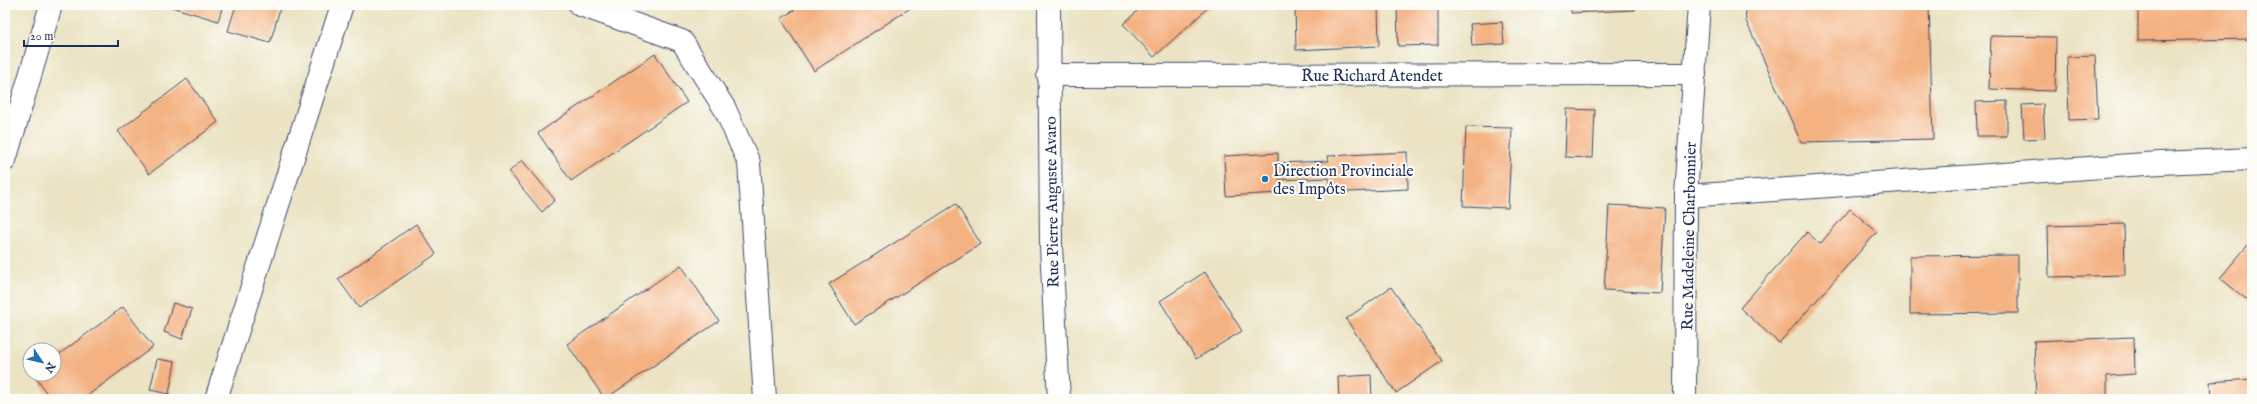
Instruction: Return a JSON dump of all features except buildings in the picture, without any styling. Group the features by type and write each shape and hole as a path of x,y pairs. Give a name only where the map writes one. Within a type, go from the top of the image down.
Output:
{"street":[{"path":"5,160 51,5"},
{"path":"216,399 342,5"},
{"path":"580,5 682,42 725,109 749,164 764,399"},
{"name":"Rue Pierre Auguste Avaro","path":"1049,5 1048,75 1051,246 1059,399"},
{"name":"Rue Madeleine Charbonnier","path":"1685,399 1686,196 1699,5"},
{"name":"Rue Richard Atendet","path":"1048,75 1695,74"},
{"path":"1686,196 2160,163 2252,159"}],"place":[{"name":"Direction Provinciale des Impôts","path":"1265,179"}]}
